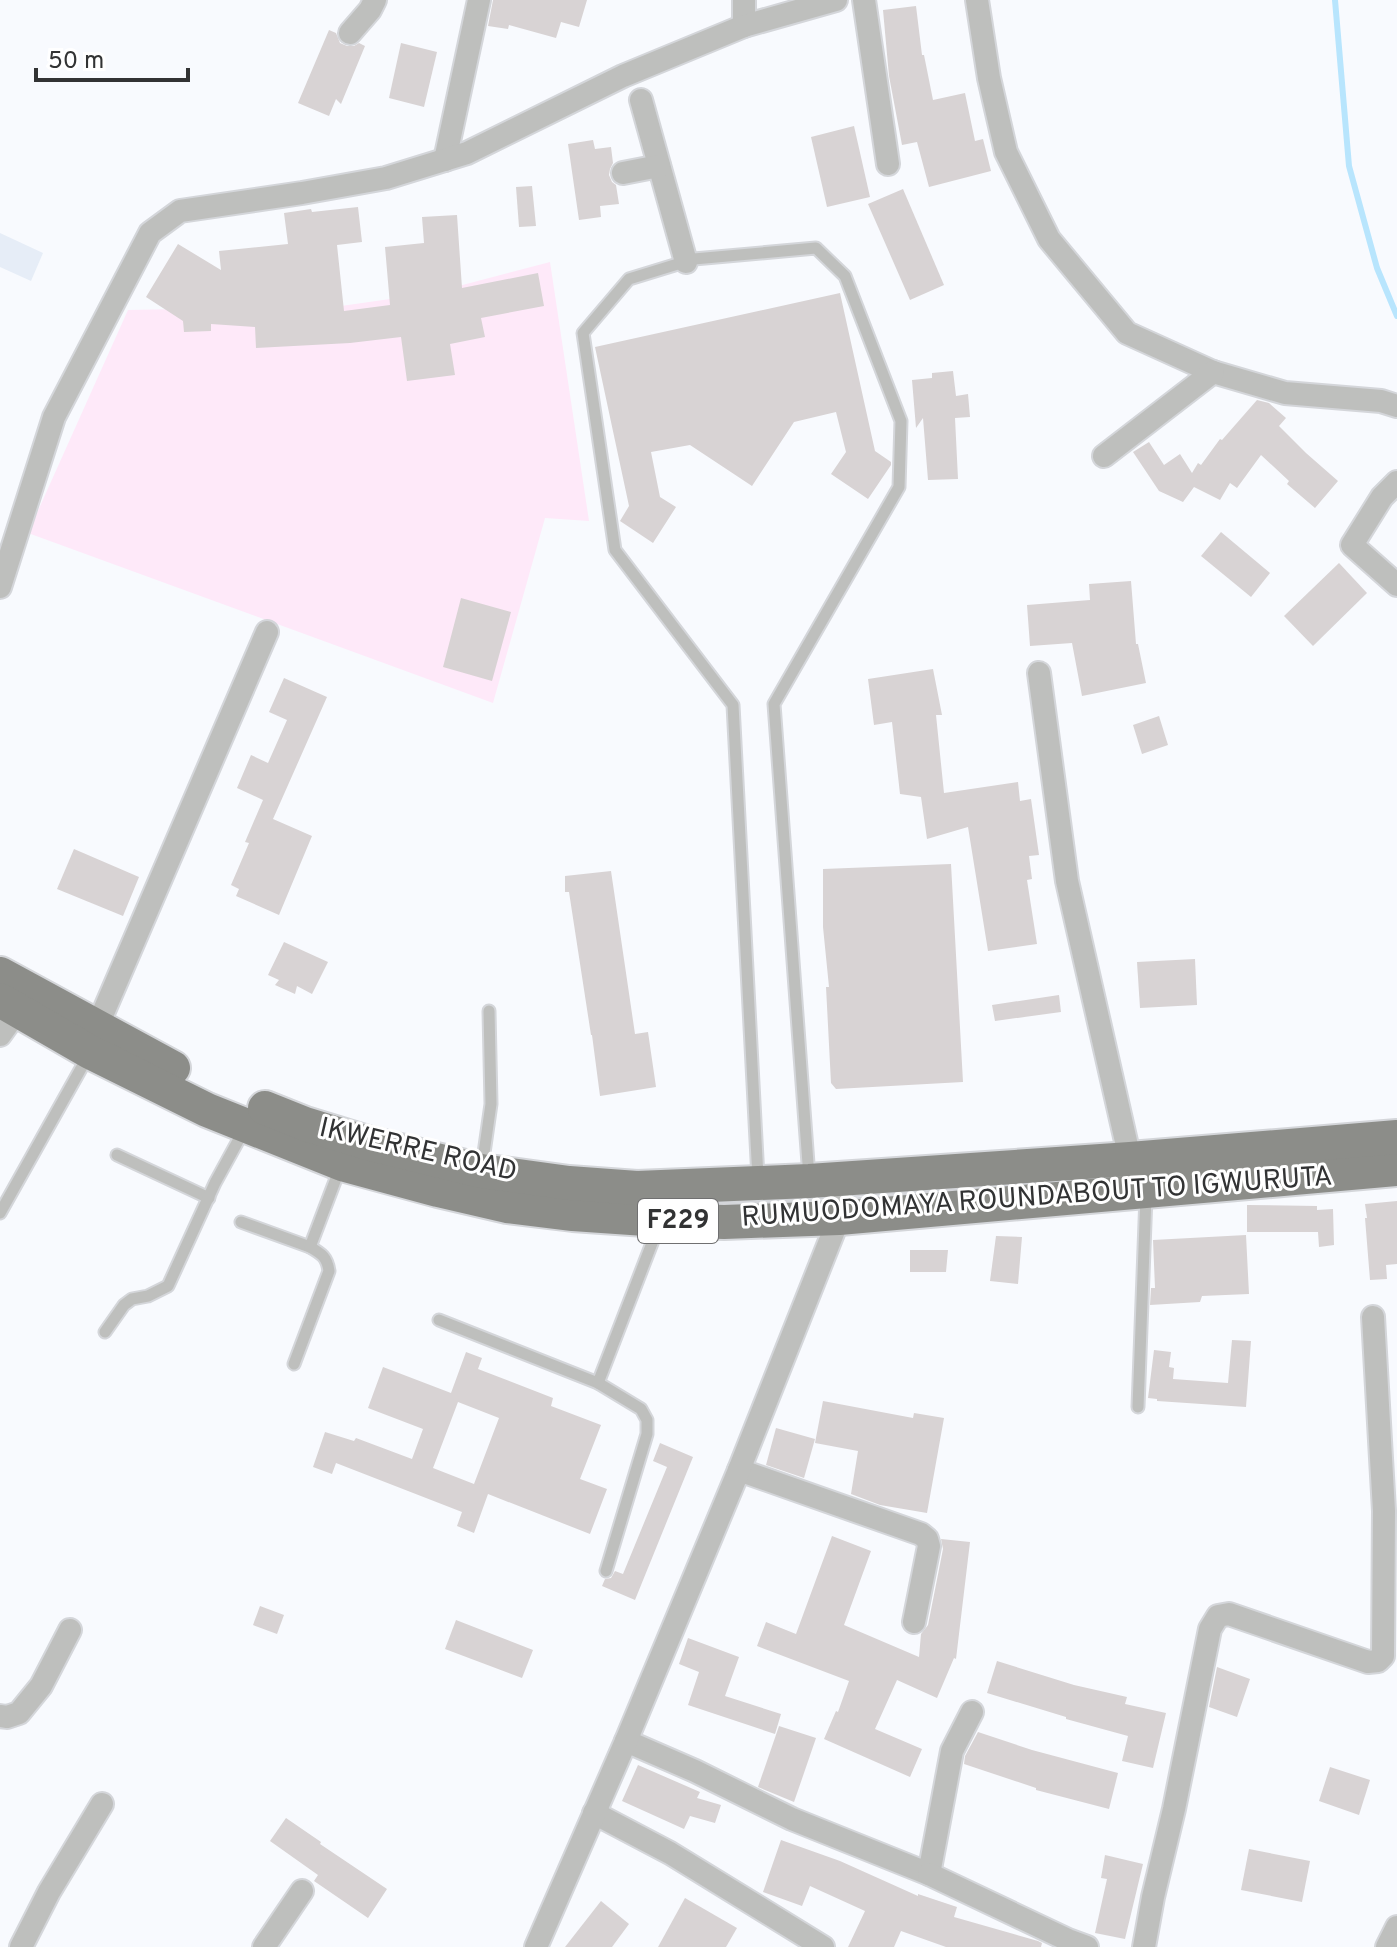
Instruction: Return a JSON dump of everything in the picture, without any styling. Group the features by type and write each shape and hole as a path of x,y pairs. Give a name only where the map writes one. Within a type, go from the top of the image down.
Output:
{"main road":[{"name":"IKWERRE ROAD","path":"0,974 93,1040 305,1124 481,1171 569,1183 637,1188 824,1180 1397,1137"},
{"name":"RUMUODOMAYA ROUNDABOUT TO IGWURUTA","path":"6,1015 93,1040 207,1110 342,1164 507,1206 573,1214 724,1222 839,1218 1397,1169"}],"street":[{"path":"350,33 375,0"},
{"path":"445,160 479,0"},
{"path":"744,0 744,26"},
{"path":"0,587 54,417 150,233 180,211 386,178 467,153 623,76 744,26 836,0"},
{"path":"864,0 888,164"},
{"path":"977,0 989,78 1006,152 1049,239 1127,333 1213,372 1285,393 1381,401 1397,406"},
{"path":"641,100 686,262"},
{"path":"623,173 659,166"},
{"path":"1104,456 1213,372"},
{"path":"1397,482 1382,497 1352,545 1397,585"},
{"path":"93,1040 267,632"},
{"path":"1039,673 1067,881 1130,1159"},
{"path":"536,1947 739,1470 839,1218 824,1180"},
{"path":"1144,1947 1210,1629 1218,1616 1229,1614 1368,1662 1378,1661 1383,1656 1384,1511 1373,1317"},
{"path":"739,1470 921,1534 927,1539 929,1546 914,1622"},
{"path":"0,1716 19,1713 41,1686 70,1630"},
{"path":"929,1874 952,1751 972,1712"},
{"path":"626,1741 792,1819 929,1874 1073,1945"},
{"path":"21,1947 49,1892 102,1804"},
{"path":"594,1813 670,1853 823,1947"},
{"path":"264,1947 302,1891"},
{"path":"1387,1947 1397,1927"}],"lane":[{"path":"758,1183 733,705 615,550 583,333 629,279 694,259 816,248 845,276 901,421 899,487 774,704 824,1180"},
{"path":"481,1171 491,1104 489,1011"},
{"path":"0,1213 93,1040"},
{"path":"105,1332 132,1299 148,1296 168,1286 246,1126"},
{"path":"117,1155 209,1198"},
{"path":"310,1247 342,1164"},
{"path":"1138,1407 1146,1190"},
{"path":"598,1383 660,1220"},
{"path":"241,1222 310,1247 324,1254 327,1260 329,1271 294,1364"},
{"path":"439,1320 598,1383 641,1409 647,1420 647,1434 606,1571"}],"shaded area":[{"path":"0,233 43,253 31,281 0,267"},
{"path":"550,262 589,521 545,518 493,703 28,533 128,310 341,306 432,293"}],"building":[{"path":"493,0 587,0 579,27 561,22 556,38 509,25 508,29 488,26"},
{"path":"916,6 922,55 933,100 965,93 975,141 983,139 991,171 929,187 917,142 902,145 889,76 883,10"},
{"path":"329,30 336,33 340,43 365,46 341,104 336,99 329,116 298,103"},
{"path":"401,43 437,52 424,107 389,98"},
{"path":"854,126 870,197 827,207 811,137"},
{"path":"593,140 595,149 611,147 613,163 609,175 616,185 619,204 600,206 601,217 579,220 568,144"},
{"path":"532,186 536,226 519,227 516,187"},
{"path":"903,189 944,285 910,300 868,204"},
{"path":"358,207 362,242 337,245 344,311 390,305 385,247 424,243 422,217 457,215 462,288 538,273 544,306 481,318 485,337 450,344 455,375 407,381 401,337 256,348 255,327 211,324 211,331 184,332 183,321 146,297 178,244 221,270 219,251 288,244 284,213"},
{"path":"840,293 875,451 891,462 868,499 831,474 846,452 836,412 794,422 752,486 690,445 651,452 660,497 676,507 653,543 620,521 629,506 595,347"},
{"path":"953,371 956,396 968,394 970,417 955,418 958,479 928,480 923,418 916,428 912,380 932,378 932,373"},
{"path":"1257,400 1269,403 1286,418 1279,426 1338,481 1315,508 1287,484 1289,481 1261,455 1237,488 1230,483 1220,500 1194,487 1183,502 1159,491 1133,452 1149,442 1164,465 1180,454 1192,473"},
{"path":"1221,532 1270,573 1251,597 1201,556"},
{"path":"1339,563 1367,593 1313,646 1284,616"},
{"path":"1131,581 1136,644 1146,683 1082,696 1072,643 1030,646 1027,605 1090,600 1089,584"},
{"path":"461,598 511,612 492,681 443,667"},
{"path":"933,669 942,715 936,715 944,793 1018,782 1020,801 1031,799 1039,855 1029,856 1032,879 1027,880 1037,944 988,951 968,827 927,839 921,797 900,794 892,722 874,725 868,679"},
{"path":"284,678 327,697 273,819 312,836 279,915 236,896 239,889 231,885 263,800 237,788 251,755 268,763 287,720 269,712"},
{"path":"1159,716 1168,745 1142,754 1133,725"},
{"path":"74,849 139,877 123,916 57,889"},
{"path":"951,864 963,1082 836,1089 831,1083 823,869"},
{"path":"611,871 635,1034 648,1032 656,1087 600,1096 569,892 565,892 565,876"},
{"path":"284,942 328,962 312,994 297,986 295,994 275,985 279,980 268,975"},
{"path":"1195,959 1197,1005 1140,1008 1137,962"},
{"path":"1059,995 1061,1012 995,1021 992,1005"},
{"path":"1397,1201 1397,1264 1386,1265 1387,1279 1370,1280 1365,1204"},
{"path":"1247,1205 1333,1209 1334,1245 1319,1247 1318,1232 1247,1232"},
{"path":"1246,1235 1249,1294 1202,1296 1200,1302 1150,1305 1151,1288 1155,1288 1153,1240"},
{"path":"996,1236 1022,1237 1018,1284 990,1281"},
{"path":"910,1250 948,1250 946,1272 910,1272"},
{"path":"1232,1340 1251,1341 1246,1407 1148,1398 1154,1350 1171,1352 1169,1367 1174,1368 1173,1379 1228,1383"},
{"path":"466,1352 482,1358 478,1369 553,1398 551,1406 601,1425 580,1479 607,1489 590,1534 488,1494 474,1533 457,1526 462,1512 336,1463 332,1474 313,1467 325,1432 354,1441 356,1438 412,1459 423,1429 368,1408 383,1367 451,1393","holes":["458,1402 499,1418 474,1484 433,1468"]},
{"path":"823,1401 913,1418 914,1413 944,1418 927,1513 880,1505 851,1494 858,1451 815,1443"},
{"path":"776,1428 815,1439 804,1478 766,1465"},
{"path":"660,1443 693,1457 635,1600 602,1586 615,1571 623,1574 667,1467 653,1461"},
{"path":"832,1536 871,1551 844,1625 919,1657 921,1634 928,1625 943,1549 941,1539 970,1542 956,1659 937,1698 897,1680 875,1729 922,1749 910,1777 824,1739 849,1681 757,1646 766,1622 796,1634"},
{"path":"260,1606 284,1615 277,1634 253,1625"},
{"path":"456,1620 533,1650 522,1678 445,1649"},
{"path":"688,1638 739,1657 725,1696 781,1714 775,1734 688,1705 699,1672 679,1664"},
{"path":"997,1661 1074,1685 1127,1697 1125,1704 1166,1713 1153,1768 1122,1761 1128,1736 987,1693"},
{"path":"1217,1667 1250,1679 1237,1717 1209,1707"},
{"path":"779,1726 816,1738 794,1802 758,1787"},
{"path":"978,1732 1118,1773 1109,1809 1036,1790 964,1764"},
{"path":"638,1765 700,1792 697,1798 721,1805 715,1823 690,1816 684,1829 622,1801"},
{"path":"1330,1767 1370,1780 1359,1815 1319,1801"},
{"path":"286,1818 387,1889 368,1918 314,1881 318,1875 270,1841"},
{"path":"781,1840 840,1861 918,1896 957,1907 954,1917 1038,1941 1042,1943 1041,1947 946,1947 901,1931 894,1947 848,1947 865,1911 810,1886 802,1906 763,1892"},
{"path":"1249,1849 1310,1861 1302,1902 1241,1890"},
{"path":"1105,1855 1143,1864 1125,1939 1095,1933 1107,1879 1101,1878"},
{"path":"685,1898 737,1928 726,1947 658,1947"},
{"path":"601,1901 629,1924 612,1947 565,1947"}],"waterway":[{"path":"1335,0 1349,166 1377,268 1397,316"}]}
